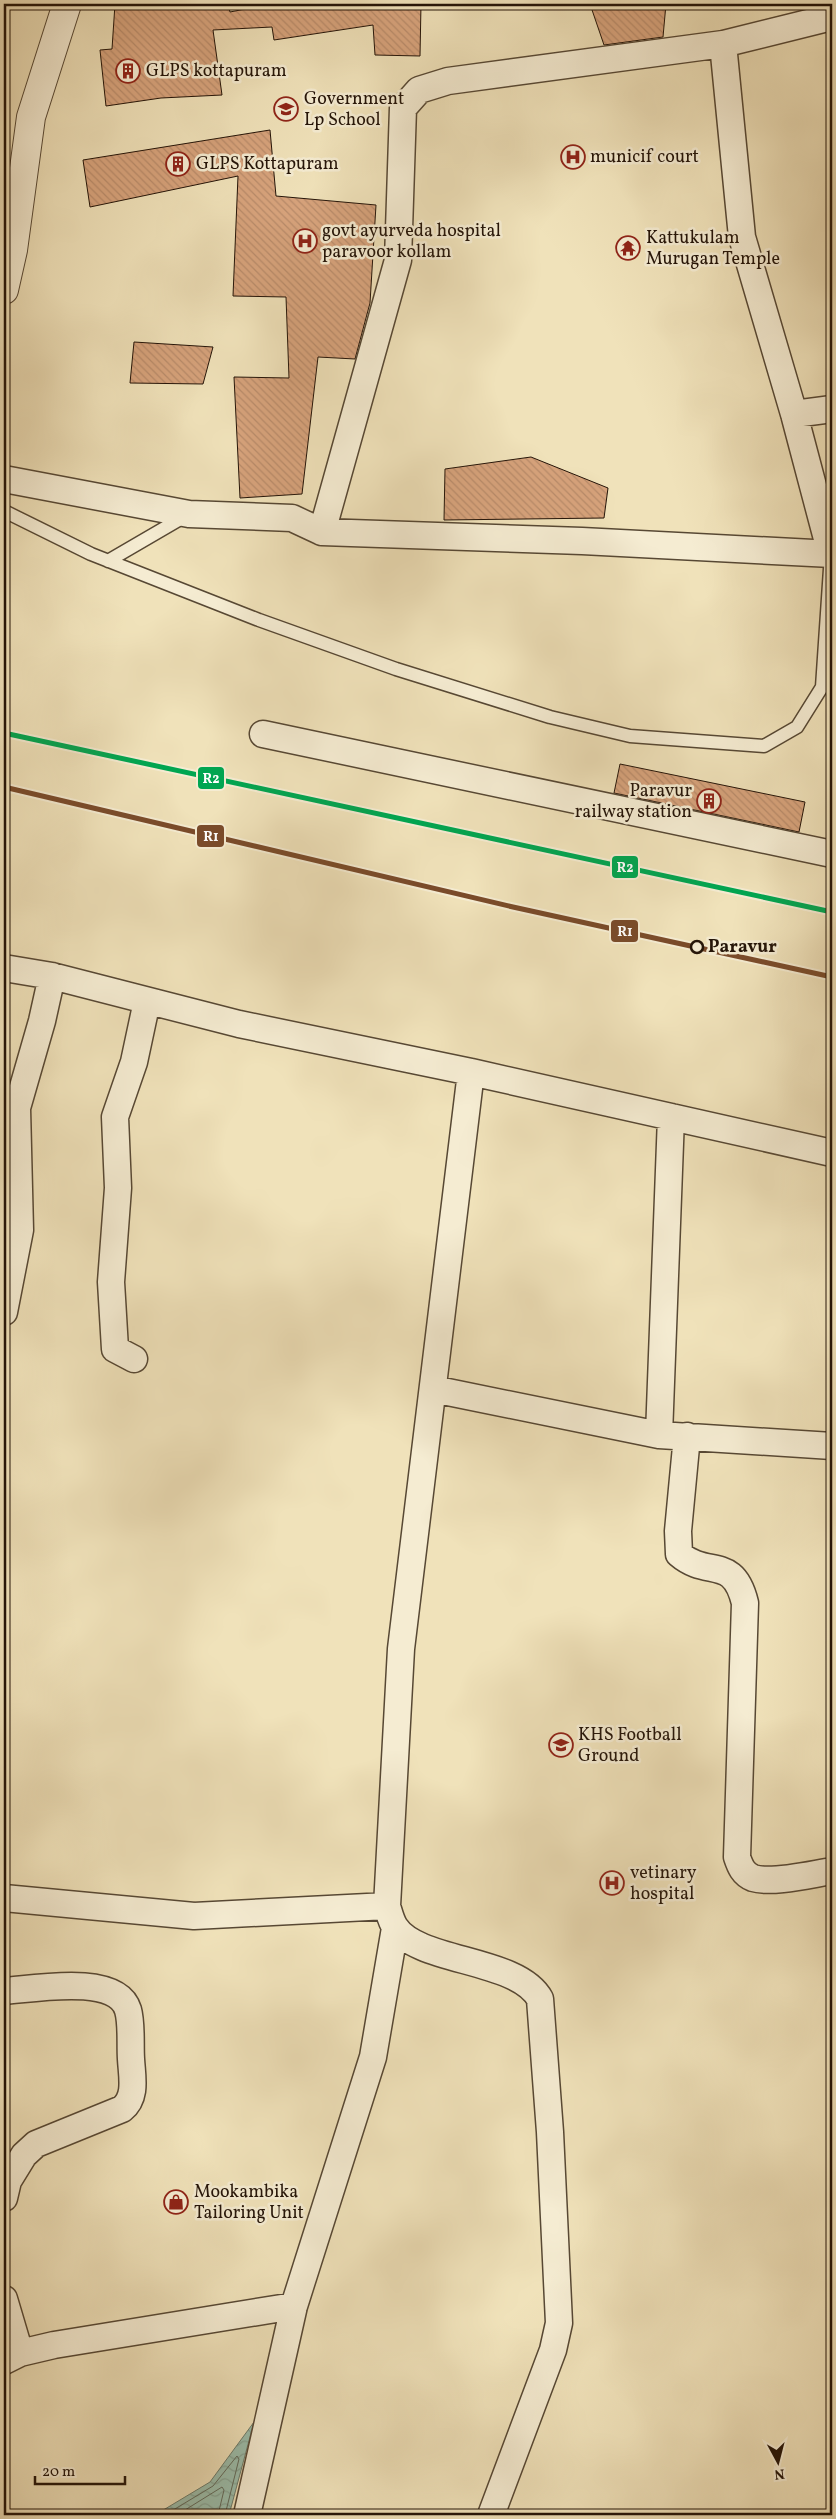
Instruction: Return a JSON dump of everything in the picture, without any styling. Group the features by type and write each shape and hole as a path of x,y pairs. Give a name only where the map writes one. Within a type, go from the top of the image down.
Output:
{"street":[{"path":"4,290 13,250 31,117 67,4"},
{"path":"322,532 398,260 403,108 419,90 448,81 722,44 832,17"},
{"path":"4,479 189,514 292,518 322,532 582,541 831,554 794,414 742,237 722,44"},
{"path":"794,414 832,409"},
{"path":"263,734 832,854"},
{"path":"4,968 52,976 240,1024 471,1072 832,1153"},
{"path":"4,1309 20,1230 17,1108 42,1021 52,976"},
{"path":"134,1359 115,1349 111,1282 118,1188 115,1117 134,1062 146,1001"},
{"path":"246,2515 294,2306 373,2057 391,1917 401,1649 434,1390 471,1072"},
{"path":"659,1435 671,1117"},
{"path":"434,1390 659,1435 832,1446"},
{"path":"687,1436 678,1531 679,1554 694,1564 724,1570 734,1576 741,1587 745,1603 737,1857 740,1867 752,1878 763,1880 832,1871"},
{"path":"4,1898 194,1916 391,1917 413,1943 510,1976 535,1991 540,1999 550,2132 558,2323 553,2350 490,2515"},
{"path":"4,1991 88,1986 106,1988 115,1993 128,2010 132,2084 128,2103 122,2109 36,2144 24,2155 8,2180 4,2198"},
{"path":"4,2299 12,2357 54,2346 294,2306"}],"lane":[{"path":"4,511 108,561 259,620 396,669 550,717 630,736 764,746 797,727 822,688 831,554"},
{"path":"108,561 189,514"}],"water":[{"path":"254,2422 229,2515 155,2515 210,2482"}],"building":[{"path":"115,4 228,4 230,12 271,4 421,4 420,56 375,55 373,25 274,40 272,27 213,30 222,95 161,98 106,106 100,50 112,49"},
{"path":"590,4 666,4 663,37 604,45"},
{"path":"270,130 276,196 376,205 370,303 355,359 318,357 302,494 240,498 234,377 289,378 286,297 233,296 238,176 90,207 83,160"},
{"path":"134,342 213,347 203,384 130,383"},
{"path":"531,457 608,488 604,518 444,520 445,469"},
{"name":"Paravur railway station","path":"620,764 805,802 799,832 614,793"}],"transit line":[{"name":"R2","path":"4,733 832,912"},
{"name":"R1","path":"4,787 513,907 832,977"}],"place":[{"name":"GLPS kottapuram","path":"128,71"},
{"name":"Government Lp School","path":"286,109"},
{"name":"municif court","path":"573,157"},
{"name":"GLPS Kottapuram","path":"178,164"},
{"name":"govt ayurveda hospital paravoor kollam","path":"305,241"},
{"name":"Kattukulam Murugan Temple","path":"628,248"},
{"name":"Paravur railway station","path":"709,801"},
{"name":"Paravur","path":"697,947"},
{"name":"KHS Football Ground","path":"561,1745"},
{"name":"vetinary hospital","path":"612,1883"},
{"name":"Mookambika Tailoring Unit","path":"176,2202"}]}
